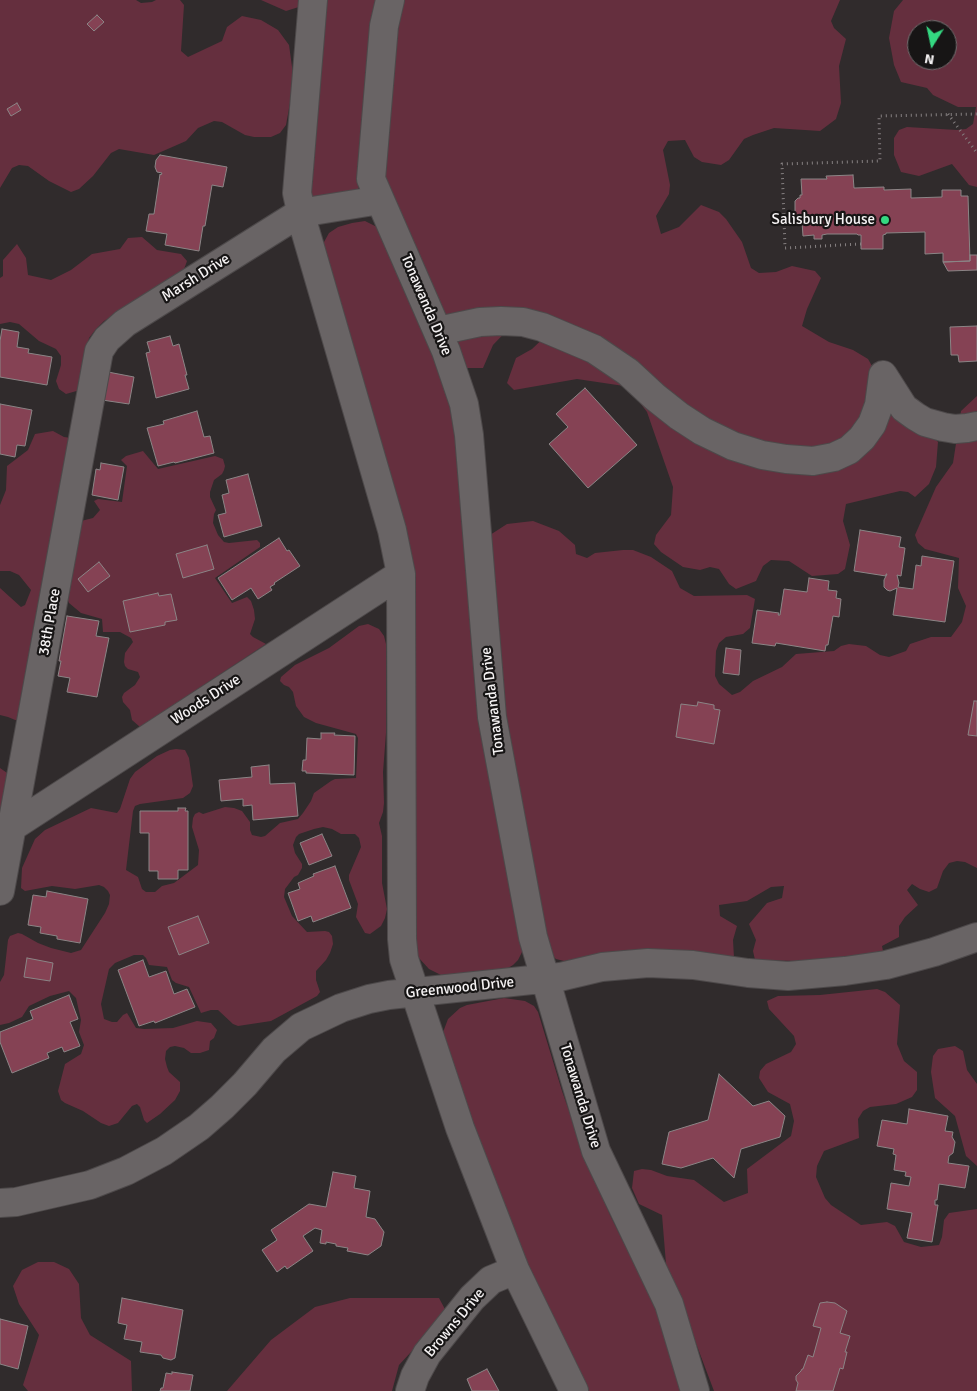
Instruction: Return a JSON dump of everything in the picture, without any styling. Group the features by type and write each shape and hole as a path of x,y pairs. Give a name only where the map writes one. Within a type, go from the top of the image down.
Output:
{"street":[{"path":"313,0 297,193 300,213 392,530 400,574 402,939 404,960 460,1128 514,1270 574,1391"},
{"name":"Tonawanda Drive","path":"390,0 384,26 371,179 438,331 464,404 468,427 492,717 533,937 596,1151 669,1304 695,1391"},
{"path":"300,213 380,200"},
{"name":"Marsh Drive","path":"99,352 107,338 125,323 300,213"},
{"path":"438,331 480,322 501,321 523,322 542,328 594,349 628,372 679,416 702,431 733,446 762,455 813,461 834,457 849,450 862,438 872,424 879,405 882,375 904,408 925,422 943,427 961,428 977,426"},
{"name":"38th Place","path":"0,892 99,352"},
{"name":"Woods Drive","path":"12,827 400,574"},
{"name":"Greenwood Drive","path":"0,1203 16,1202 82,1188 126,1171 164,1151 200,1127 222,1107 274,1050 300,1027 341,1008 369,1000 389,996 560,977 602,967 648,963 692,964 748,973 788,976 845,971 886,965 934,952 977,937"},
{"name":"Browns Drive","path":"410,1391 427,1354 472,1298 491,1280 514,1270"}],"path":[{"path":"948,114 977,153"},
{"path":"861,244 784,248 782,164 880,161 879,116 977,114"}],"shaded area":[{"path":"0,0 136,0 141,3 156,0 180,0 184,5 181,51 188,57 222,41 227,27 242,16 261,20 278,30 289,45 294,81 286,125 280,133 271,137 254,137 245,135 222,122 214,121 198,128 186,141 154,155 119,149 111,153 93,176 79,189 71,192 49,181 28,166 19,165 12,168 0,188"},
{"path":"261,0 303,0 302,6 286,11"},
{"path":"326,0 383,0 362,180 358,189 352,195 317,201 312,195 310,188"},
{"path":"403,0 840,0 831,21 834,28 846,39 839,66 841,103 836,119 820,131 774,128 753,135 744,139 729,160 721,165 702,162 694,157 685,140 668,141 663,150 670,185 669,194 656,216 661,234 679,227 701,205 719,212 726,219 742,242 751,268 759,273 776,272 792,266 815,271 821,278 807,309 802,326 829,342 853,350 868,359 876,373 938,442 936,467 929,484 915,497 908,492 900,491 846,504 843,521 850,545 845,569 838,574 812,576 789,561 771,560 763,566 756,581 736,589 729,584 719,569 710,567 700,570 683,567 661,552 654,544 656,535 671,515 673,487 647,412 631,391 624,386 577,379 514,390 507,383 516,358 532,349 552,330 519,318 493,345 483,368 467,368 410,244 385,179 395,54"},
{"path":"903,0 977,0 977,187 969,185 952,164 919,176 901,172 894,155 894,138 899,130 907,127 966,129 973,124 976,107 958,107 933,95 927,88 901,82 894,65 889,38 894,11"},
{"path":"365,221 377,227 387,239 456,410 524,948 518,960 505,970 443,976 429,969 418,957 415,943 415,601 413,576 322,256 324,242 329,233 338,227"},
{"path":"142,237 157,250 181,254 187,261 183,272 104,321 96,329 89,338 80,390 66,394 59,389 56,381 61,365 61,356 56,349 39,341 19,324 10,322 0,324 0,278 3,276 3,260 17,244 26,258 28,275 51,280 71,270 92,254 120,249 128,238"},
{"path":"977,396 977,868 965,862 949,863 943,871 937,888 929,892 912,884 907,890 918,905 905,917 899,926 899,937 882,946 883,951 829,960 755,960 753,951 756,940 749,924 767,903 782,898 784,886 771,887 747,901 719,905 720,916 737,926 733,940 734,958 614,953 564,961 556,959 550,954 546,939 505,717 490,535 507,524 533,521 559,531 575,545 576,554 587,558 595,553 623,550 633,550 651,557 672,571 680,588 694,596 747,595 755,599 750,628 743,634 726,637 719,643 716,651 715,676 719,684 732,695 740,692 753,681 782,667 796,654 834,651 841,646 849,644 866,646 880,655 889,657 906,651 910,644 931,637 951,637 962,622 966,606 958,588 959,558 925,549 918,543 915,535 936,487 953,463 961,411"},
{"path":"53,431 64,437 71,438 20,722 0,715 0,588 21,607 25,605 31,590 19,575 10,571 0,571 0,505 6,490 7,466 28,450 35,434"},
{"path":"143,451 158,469 215,456 223,459 224,470 214,480 210,492 210,497 216,510 213,523 218,535 224,542 229,543 257,540 260,543 260,547 215,578 232,603 247,597 251,601 255,619 250,634 266,644 140,727 132,720 130,710 123,702 122,697 124,693 135,685 140,677 138,672 128,669 124,662 125,653 133,642 131,638 120,632 103,632 102,619 81,613 69,603 67,598 81,521 93,518 100,510 94,501 98,499 122,502 127,466 121,460 126,456"},
{"path":"368,624 379,629 384,636 386,644 384,803 379,823 382,836 382,883 387,909 381,926 370,934 365,933 356,917 358,904 349,875 361,847 359,838 355,834 341,834 323,827 299,834 293,845 302,868 285,889 284,897 292,916 307,932 325,931 329,932 332,936 333,944 330,953 316,971 316,980 320,992 317,996 271,1021 238,1026 233,1024 218,1010 201,1013 189,987 172,980 167,967 149,965 143,955 134,955 115,963 109,969 101,1004 104,1019 117,1022 127,1013 136,1028 173,1028 197,1021 211,1023 217,1030 214,1038 210,1041 209,1050 191,1053 184,1048 175,1046 170,1047 166,1051 167,1067 169,1072 180,1082 180,1091 175,1100 147,1123 137,1104 132,1106 118,1123 109,1126 65,1103 61,1100 58,1091 65,1064 81,1054 84,1045 79,1032 81,1020 76,998 69,991 50,996 29,1006 22,1017 0,1025 0,982 4,975 8,940 10,936 18,933 51,948 71,953 81,950 105,913 110,895 104,887 99,885 75,889 52,886 25,891 21,888 22,868 35,839 45,830 91,808 117,813 130,779 135,772 157,756 176,749 185,750 189,758 193,786 190,793 183,798 140,804 135,806 133,811 126,870 138,877 142,889 146,892 155,892 162,886 174,883 198,865 199,850 192,827 193,818 199,812 203,814 225,807 242,811 250,822 252,835 261,837 265,836 280,823 298,819 311,801 314,793 335,779 356,778 358,738 356,734 316,723 304,717 296,706 293,692 280,681 281,677 295,665 329,648 359,626"},
{"path":"0,768 10,775 0,815"},
{"path":"877,989 885,992 900,1005 897,1044 904,1061 917,1072 917,1090 912,1097 896,1104 870,1107 863,1111 858,1119 859,1138 824,1151 817,1166 816,1177 825,1198 831,1205 861,1225 887,1222 895,1226 904,1242 921,1247 939,1245 944,1220 949,1213 977,1209 977,1391 714,1391 666,1264 662,1215 639,1204 632,1188 634,1171 642,1169 651,1170 667,1176 694,1180 724,1202 748,1193 747,1169 791,1136 794,1121 790,1104 768,1092 759,1078 760,1071 766,1064 791,1052 796,1044 794,1036 769,1009 767,1001 778,996 820,995"},
{"path":"504,998 525,1001 534,1006 538,1012 562,1091 585,1156 610,1215 667,1330 687,1391 586,1391 501,1213 442,1035 448,1019 460,1008"},
{"path":"955,1046 963,1051 967,1070 977,1084 977,1166 966,1156 955,1116 935,1098 931,1072 933,1056 938,1049"},
{"path":"38,1262 54,1262 69,1269 79,1284 81,1318 90,1335 131,1361 132,1391 28,1391 23,1385 39,1335 19,1304 13,1286 22,1270"},
{"path":"350,1298 439,1298 447,1313 399,1365 392,1391 227,1391 271,1340 315,1307"}],"building":[{"path":"97,15 104,22 94,31 87,24"},
{"path":"17,103 21,110 11,116 7,109"},
{"path":"160,155 227,167 223,187 212,185 199,251 165,245 167,234 146,231 149,214 154,214 160,174 162,173 157,172 155,167 156,160"},
{"name":"Salisbury House","path":"853,175 854,188 884,187 884,190 911,189 911,198 942,197 942,190 961,190 961,196 968,196 970,261 943,262 943,253 925,254 925,232 886,233 883,235 883,249 861,249 861,235 857,234 827,234 822,235 822,239 814,239 814,235 803,236 801,218 795,215 795,201 802,195 801,179 827,179 826,176"},
{"path":"970,255 977,255 977,270 948,271 943,262 970,261"},
{"path":"977,326 977,361 959,362 958,355 951,355 950,327"},
{"path":"2,329 19,332 17,347 29,349 28,353 52,357 47,385 0,377"},
{"path":"170,336 173,346 179,344 189,389 156,398 146,353 150,352 147,342"},
{"path":"108,372 134,377 129,404 102,400"},
{"path":"585,388 637,445 588,488 549,444 568,427 556,414"},
{"path":"0,404 32,410 25,446 17,445 15,457 0,454"},
{"path":"197,411 204,437 210,436 214,453 158,466 147,428 164,424 163,421"},
{"path":"101,463 124,467 118,500 92,495 96,469 100,470"},
{"path":"248,474 262,526 224,537 218,515 226,513 222,495 229,493 226,480"},
{"path":"860,530 901,537 899,547 905,548 901,576 897,575 898,587 913,589 916,565 921,566 922,556 954,561 945,622 893,615 897,588 890,591 884,587 886,576 854,571"},
{"path":"279,538 300,566 274,583 270,587 272,590 258,599 251,588 232,600 218,578"},
{"path":"207,545 214,569 183,578 176,554"},
{"path":"99,562 110,576 88,592 78,579"},
{"path":"809,578 829,581 828,590 837,591 836,598 841,599 839,617 833,616 828,645 826,645 825,651 776,643 775,646 752,643 757,610 779,613 778,615 780,615 784,589 807,592"},
{"path":"158,593 159,596 171,594 177,620 165,622 165,625 130,632 123,601"},
{"path":"67,616 99,621 96,636 109,638 97,697 67,692 70,678 58,676"},
{"path":"726,648 741,650 739,675 723,673"},
{"path":"974,701 977,701 977,736 968,735"},
{"path":"698,702 714,705 714,709 720,710 714,744 676,737 681,704 697,706"},
{"path":"321,733 355,736 354,775 306,773 306,771 302,771 303,760 306,760 307,738 321,739"},
{"path":"269,765 270,784 295,783 298,816 253,820 252,805 243,806 243,799 221,801 219,780 252,777 251,767"},
{"path":"178,808 186,808 185,811 188,811 188,870 178,870 178,879 158,879 158,871 149,871 149,833 140,833 140,811 178,811"},
{"path":"322,834 332,856 309,865 300,843"},
{"path":"335,866 351,908 313,922 311,916 298,921 288,893 300,889 298,883 314,876 313,874"},
{"path":"47,891 88,899 80,943 57,939 57,936 40,933 41,927 28,925 33,895 46,897"},
{"path":"198,916 209,943 179,955 168,927"},
{"path":"27,958 53,963 50,981 24,977"},
{"path":"143,960 149,977 166,971 174,994 187,989 195,1007 155,1023 154,1021 139,1026 118,970"},
{"path":"69,995 78,1019 70,1022 80,1046 64,1052 62,1047 47,1053 49,1058 12,1073 0,1042 0,1032 33,1019 30,1011"},
{"path":"719,1074 753,1106 769,1101 785,1116 780,1137 741,1149 734,1178 713,1158 681,1168 662,1164 669,1132 708,1120"},
{"path":"909,1109 948,1116 945,1131 953,1132 952,1137 955,1142 953,1153 949,1156 948,1163 969,1166 965,1188 939,1184 937,1200 935,1200 935,1205 938,1205 932,1242 907,1238 912,1213 887,1209 891,1183 909,1186 911,1177 905,1176 906,1172 894,1170 896,1155 893,1154 894,1149 877,1146 882,1120 907,1124"},
{"path":"333,1172 356,1176 354,1188 370,1191 366,1217 375,1219 384,1232 381,1246 368,1255 347,1251 348,1248 336,1246 336,1244 320,1243 322,1230 315,1228 303,1236 313,1251 287,1269 285,1266 277,1272 262,1250 277,1240 271,1230 309,1204 326,1207"},
{"path":"122,1298 183,1310 175,1358 171,1360 163,1358 161,1355 140,1352 142,1342 124,1339 127,1325 118,1323"},
{"path":"820,1303 835,1303 847,1311 840,1333 850,1336 845,1352 847,1352 843,1369 840,1368 833,1391 796,1391 798,1383 796,1376 803,1369 808,1355 813,1357 821,1328 813,1326"},
{"path":"0,1319 28,1326 18,1369 0,1364"},
{"path":"487,1369 499,1391 472,1391 467,1379"},
{"path":"172,1372 193,1375 190,1391 160,1391 163,1388 166,1373 172,1374"}],"place":[{"name":"Salisbury House","path":"885,220"}]}
